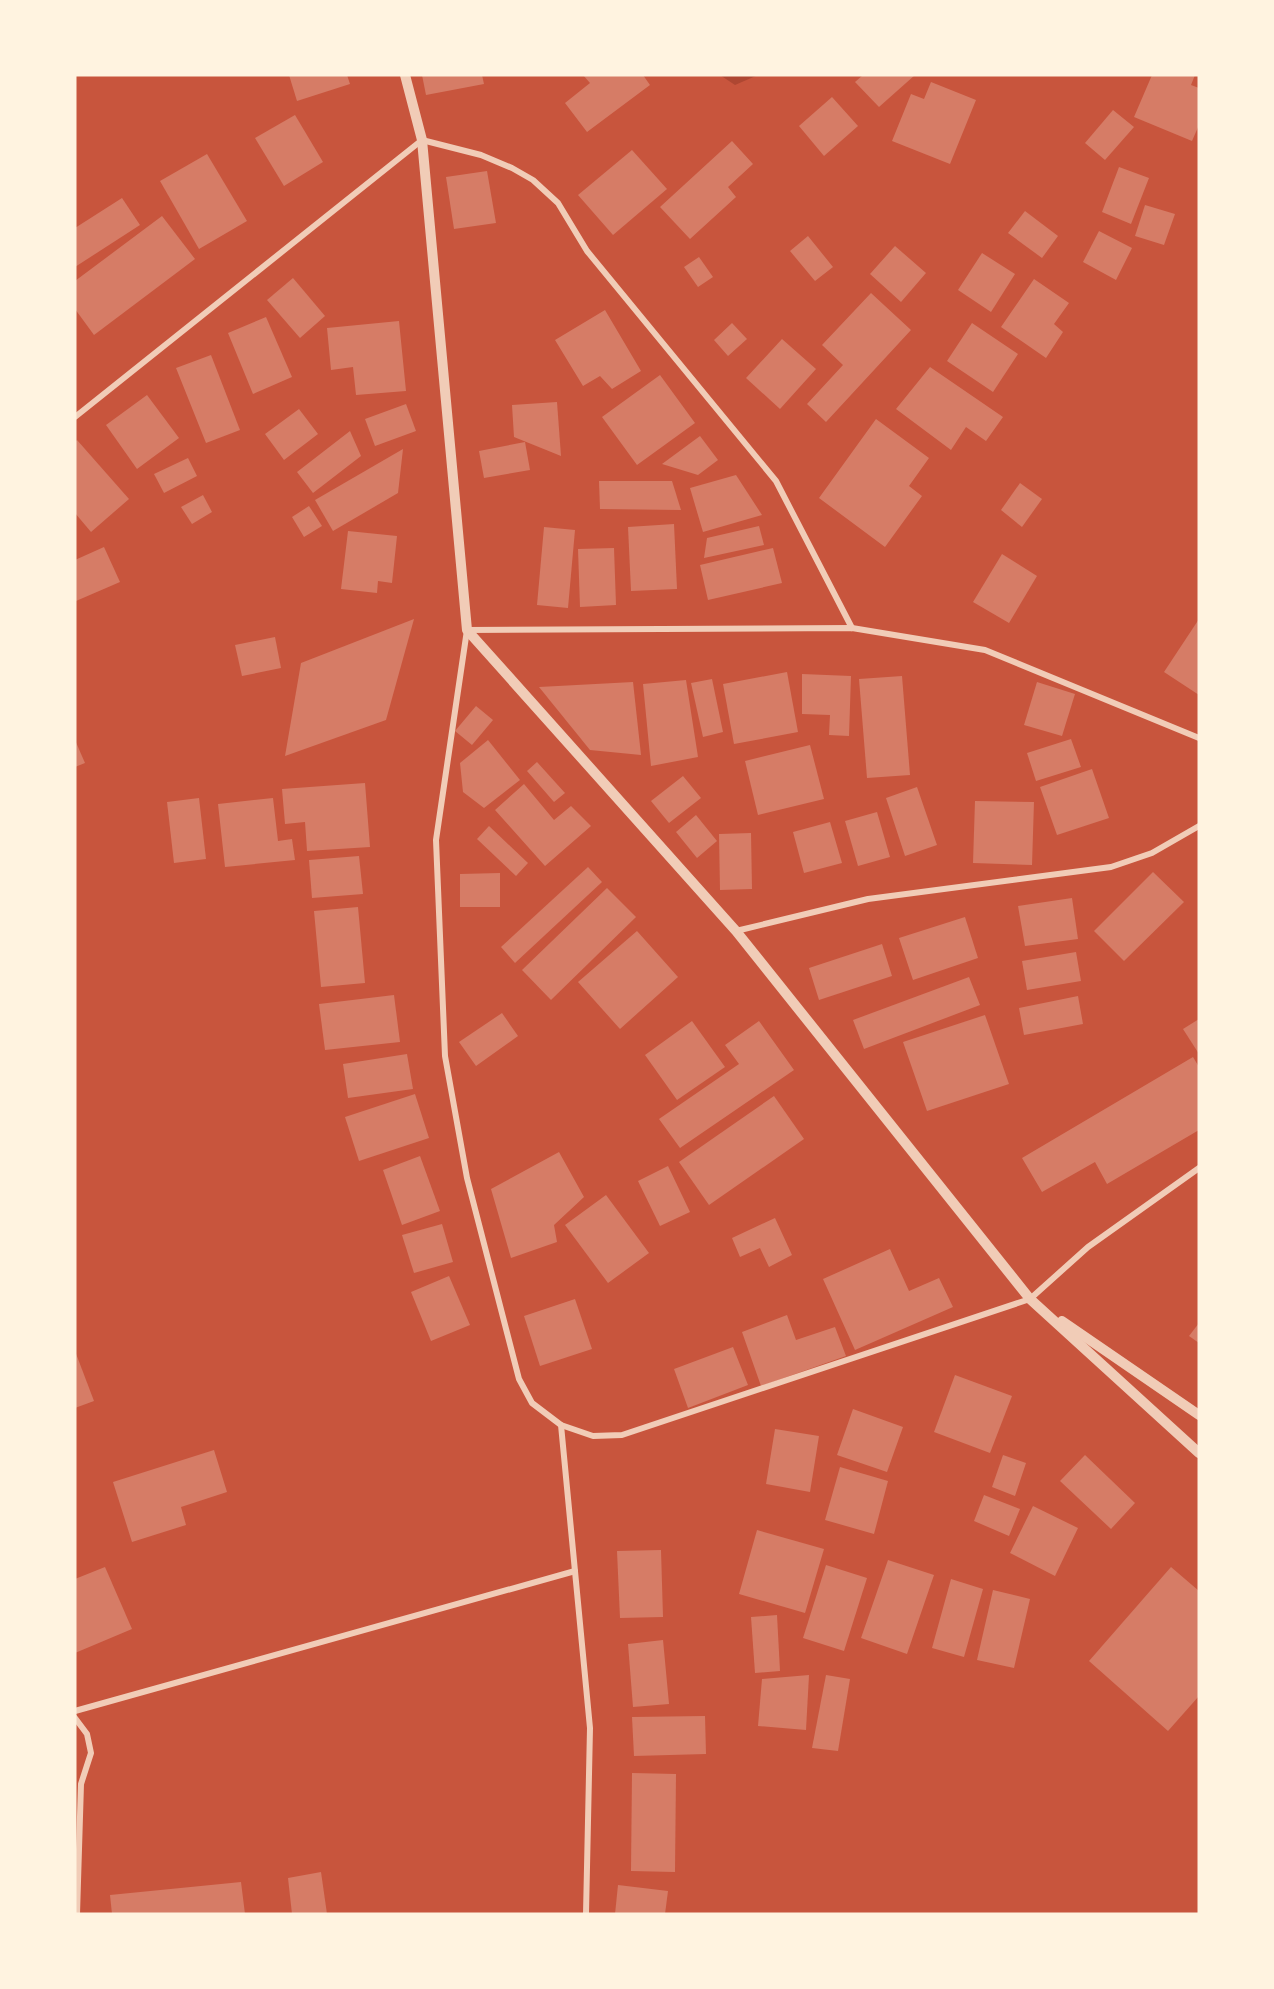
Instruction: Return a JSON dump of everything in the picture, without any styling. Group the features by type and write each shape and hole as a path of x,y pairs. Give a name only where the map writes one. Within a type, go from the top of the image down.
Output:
{"street":[{"path":"405,75 422,140 466,630 436,840 445,1056 467,1179 519,1379 532,1403 561,1425 593,1436 622,1435 1030,1299 1088,1247 1199,1168"},
{"path":"75,417 422,140"},
{"path":"422,140 481,155 512,168 533,180 558,203 587,251 776,481 852,628"},
{"path":"466,630 852,628 985,650 1199,738"},
{"path":"466,630 736,931 1030,1299 1199,1453"},
{"path":"736,931 868,898 1111,867 1152,853 1199,826"},
{"path":"1030,1299 1199,1415"},
{"path":"561,1425 590,1728 586,1914"},
{"path":"75,1711 575,1571"},
{"path":"75,1718 87,1734 91,1753 81,1784 77,1914"}],"shaded area":[{"path":"720,75 758,75 735,85"}],"building":[{"path":"289,75 347,75 350,84 297,101"},
{"path":"422,75 482,75 484,84 426,95"},
{"path":"583,75 643,75 650,85 587,132 565,103 590,83"},
{"path":"863,75 915,75 879,107 855,82"},
{"path":"1152,75 1195,75 1191,85 1199,88 1199,125 1192,141 1134,117"},
{"path":"931,82 976,100 950,164 892,141 911,94 924,99"},
{"path":"832,97 858,126 824,156 799,126"},
{"path":"1113,110 1134,127 1105,160 1085,143"},
{"path":"295,115 323,162 284,186 255,138"},
{"path":"732,141 753,164 728,187 736,197 690,239 660,207"},
{"path":"632,150 667,189 613,235 578,195"},
{"path":"207,154 247,221 199,249 160,181"},
{"path":"1119,167 1149,178 1131,224 1102,212"},
{"path":"487,171 496,223 454,229 446,177"},
{"path":"122,198 140,225 75,267 75,228"},
{"path":"1145,205 1175,214 1164,245 1135,236"},
{"path":"1025,211 1058,236 1042,258 1008,233"},
{"path":"162,216 195,259 94,335 75,309 75,281"},
{"path":"1099,231 1132,248 1116,280 1083,262"},
{"path":"808,236 833,267 815,281 790,251"},
{"path":"895,246 926,273 901,302 870,274"},
{"path":"982,253 1015,274 991,312 958,290"},
{"path":"699,257 713,277 698,287 684,267"},
{"path":"293,278 325,316 300,338 267,300"},
{"path":"1034,279 1069,303 1054,324 1063,332 1046,358 1001,327"},
{"path":"871,293 911,330 826,422 807,404 843,365 822,345"},
{"path":"605,310 641,371 612,389 600,376 583,386 555,340"},
{"path":"266,317 292,377 253,394 228,333"},
{"path":"399,321 406,391 356,395 353,367 331,370 327,328"},
{"path":"732,323 747,339 728,356 714,340"},
{"path":"972,323 1018,354 993,392 947,361"},
{"path":"782,339 816,369 780,409 746,378"},
{"path":"211,355 240,430 206,443 176,368"},
{"path":"930,367 1003,417 986,441 966,427 951,450 896,409"},
{"path":"660,375 695,423 637,465 602,417"},
{"path":"147,395 179,438 137,469 106,425"},
{"path":"557,402 561,456 514,437 512,405"},
{"path":"406,404 416,431 375,446 365,419"},
{"path":"299,409 318,434 284,460 265,434"},
{"path":"876,419 929,458 909,486 922,496 885,547 819,498"},
{"path":"350,431 361,456 313,493 297,472"},
{"path":"700,436 718,460 698,475 662,464"},
{"path":"77,440 129,499 91,532 75,513 75,442"},
{"path":"525,442 530,470 484,478 479,451"},
{"path":"403,449 398,493 333,531 315,500"},
{"path":"188,458 197,476 164,493 154,474"},
{"path":"736,475 762,515 703,532 690,488"},
{"path":"599,481 672,481 681,510 600,509"},
{"path":"1020,483 1042,499 1022,527 1001,510"},
{"path":"203,495 212,512 192,524 181,507"},
{"path":"309,506 322,526 304,537 292,517"},
{"path":"674,524 677,589 631,591 628,527"},
{"path":"759,526 764,545 704,558 707,538"},
{"path":"544,527 575,530 568,608 537,605"},
{"path":"348,531 397,536 392,583 378,581 377,593 341,589"},
{"path":"104,547 120,582 76,601 75,560"},
{"path":"614,548 616,605 580,607 578,549"},
{"path":"773,548 782,583 708,600 700,565"},
{"path":"1002,554 1037,576 1009,623 973,602"},
{"path":"414,619 386,720 285,756 301,663"},
{"path":"1199,619 1199,695 1164,672"},
{"path":"275,637 281,668 242,676 235,645"},
{"path":"787,672 798,732 734,744 723,684"},
{"path":"802,674 851,676 849,736 829,735 830,715 802,714"},
{"path":"902,676 910,775 867,778 859,679"},
{"path":"712,679 723,732 703,737 691,683"},
{"path":"686,680 698,757 651,766 643,684"},
{"path":"633,682 641,755 590,750 539,687"},
{"path":"1037,682 1075,694 1062,736 1024,725"},
{"path":"476,706 493,720 472,745 455,731"},
{"path":"1071,739 1081,767 1036,781 1027,753"},
{"path":"75,740 85,763 75,767"},
{"path":"488,740 520,780 484,808 463,792 460,763"},
{"path":"810,745 824,799 758,815 745,761"},
{"path":"537,762 565,793 554,802 527,771"},
{"path":"1092,769 1109,818 1057,835 1040,787"},
{"path":"683,776 701,798 669,823 651,801"},
{"path":"365,783 370,847 307,851 305,822 285,824 282,789"},
{"path":"524,784 554,820 571,806 591,826 545,866 495,810"},
{"path":"917,787 937,845 905,856 886,798"},
{"path":"199,798 206,859 174,863 167,802"},
{"path":"273,798 278,841 292,839 295,860 225,867 218,804"},
{"path":"975,801 1034,802 1032,865 973,863"},
{"path":"877,812 890,857 858,866 845,821"},
{"path":"696,815 717,841 697,858 676,832"},
{"path":"830,822 842,863 804,873 793,832"},
{"path":"489,826 528,863 516,876 477,839"},
{"path":"751,833 752,889 720,890 719,834"},
{"path":"359,856 363,894 312,898 309,860"},
{"path":"588,867 602,882 515,963 501,947"},
{"path":"1153,872 1184,902 1124,961 1094,931"},
{"path":"500,873 500,907 460,907 460,874"},
{"path":"607,888 636,917 551,1000 522,970"},
{"path":"1072,898 1078,939 1025,946 1018,906"},
{"path":"358,907 365,983 321,987 314,911"},
{"path":"965,917 978,958 913,980 899,938"},
{"path":"637,931 678,977 620,1029 578,982"},
{"path":"882,944 892,976 819,1000 809,968"},
{"path":"1076,952 1081,981 1027,990 1022,961"},
{"path":"969,977 980,1005 864,1049 853,1020"},
{"path":"394,995 400,1042 325,1050 319,1004"},
{"path":"1078,996 1083,1024 1024,1035 1019,1008"},
{"path":"502,1013 518,1036 476,1066 459,1042"},
{"path":"985,1015 1009,1084 927,1111 903,1042"},
{"path":"1199,1019 1199,1054 1183,1029"},
{"path":"692,1021 725,1067 677,1100 645,1055"},
{"path":"759,1021 794,1070 680,1148 659,1119 739,1064 725,1045"},
{"path":"407,1054 413,1089 348,1098 343,1064"},
{"path":"1193,1057 1199,1067 1199,1130 1107,1184 1095,1162 1042,1192 1022,1158"},
{"path":"415,1094 429,1138 359,1161 345,1117"},
{"path":"774,1096 804,1139 709,1205 679,1162"},
{"path":"559,1152 584,1197 554,1225 557,1242 511,1258 491,1189"},
{"path":"420,1156 440,1211 402,1225 383,1170"},
{"path":"668,1166 690,1212 660,1226 638,1181"},
{"path":"606,1195 649,1253 608,1283 565,1225"},
{"path":"775,1218 792,1255 769,1267 760,1248 740,1257 732,1238"},
{"path":"442,1224 453,1262 414,1273 402,1235"},
{"path":"890,1249 909,1291 939,1278 953,1307 855,1350 823,1279"},
{"path":"449,1276 470,1325 431,1341 411,1292"},
{"path":"575,1299 592,1349 540,1366 524,1316"},
{"path":"787,1315 796,1340 835,1327 846,1356 761,1386 742,1332"},
{"path":"1199,1323 1199,1343 1189,1336"},
{"path":"733,1347 748,1385 688,1408 674,1369"},
{"path":"75,1351 94,1401 75,1408"},
{"path":"955,1375 1012,1396 990,1453 934,1432"},
{"path":"853,1409 903,1427 887,1472 837,1455"},
{"path":"775,1429 819,1436 810,1492 766,1484"},
{"path":"214,1450 227,1492 181,1507 186,1525 132,1542 113,1482"},
{"path":"1003,1455 1026,1463 1015,1496 992,1487"},
{"path":"1085,1455 1135,1503 1111,1529 1060,1481"},
{"path":"840,1467 888,1481 874,1534 825,1520"},
{"path":"984,1495 1020,1509 1009,1536 974,1521"},
{"path":"1033,1506 1078,1528 1055,1576 1010,1553"},
{"path":"757,1530 824,1549 805,1613 739,1594"},
{"path":"661,1550 663,1617 620,1618 617,1551"},
{"path":"888,1560 934,1575 907,1654 861,1638"},
{"path":"826,1565 867,1578 844,1651 803,1638"},
{"path":"105,1567 132,1629 75,1653 75,1579"},
{"path":"1171,1567 1199,1591 1199,1696 1168,1731 1089,1661"},
{"path":"951,1579 983,1589 964,1657 932,1648"},
{"path":"993,1590 1030,1599 1014,1668 977,1660"},
{"path":"777,1615 780,1671 755,1673 751,1617"},
{"path":"663,1640 669,1704 633,1707 628,1644"},
{"path":"809,1675 806,1730 758,1726 762,1679"},
{"path":"826,1675 850,1679 838,1751 812,1748"},
{"path":"705,1716 706,1754 634,1756 632,1717"},
{"path":"632,1773 676,1774 675,1872 631,1871"},
{"path":"321,1872 327,1914 292,1914 288,1878"},
{"path":"241,1882 245,1914 112,1914 110,1895"},
{"path":"618,1885 668,1891 665,1914 615,1914"}]}
